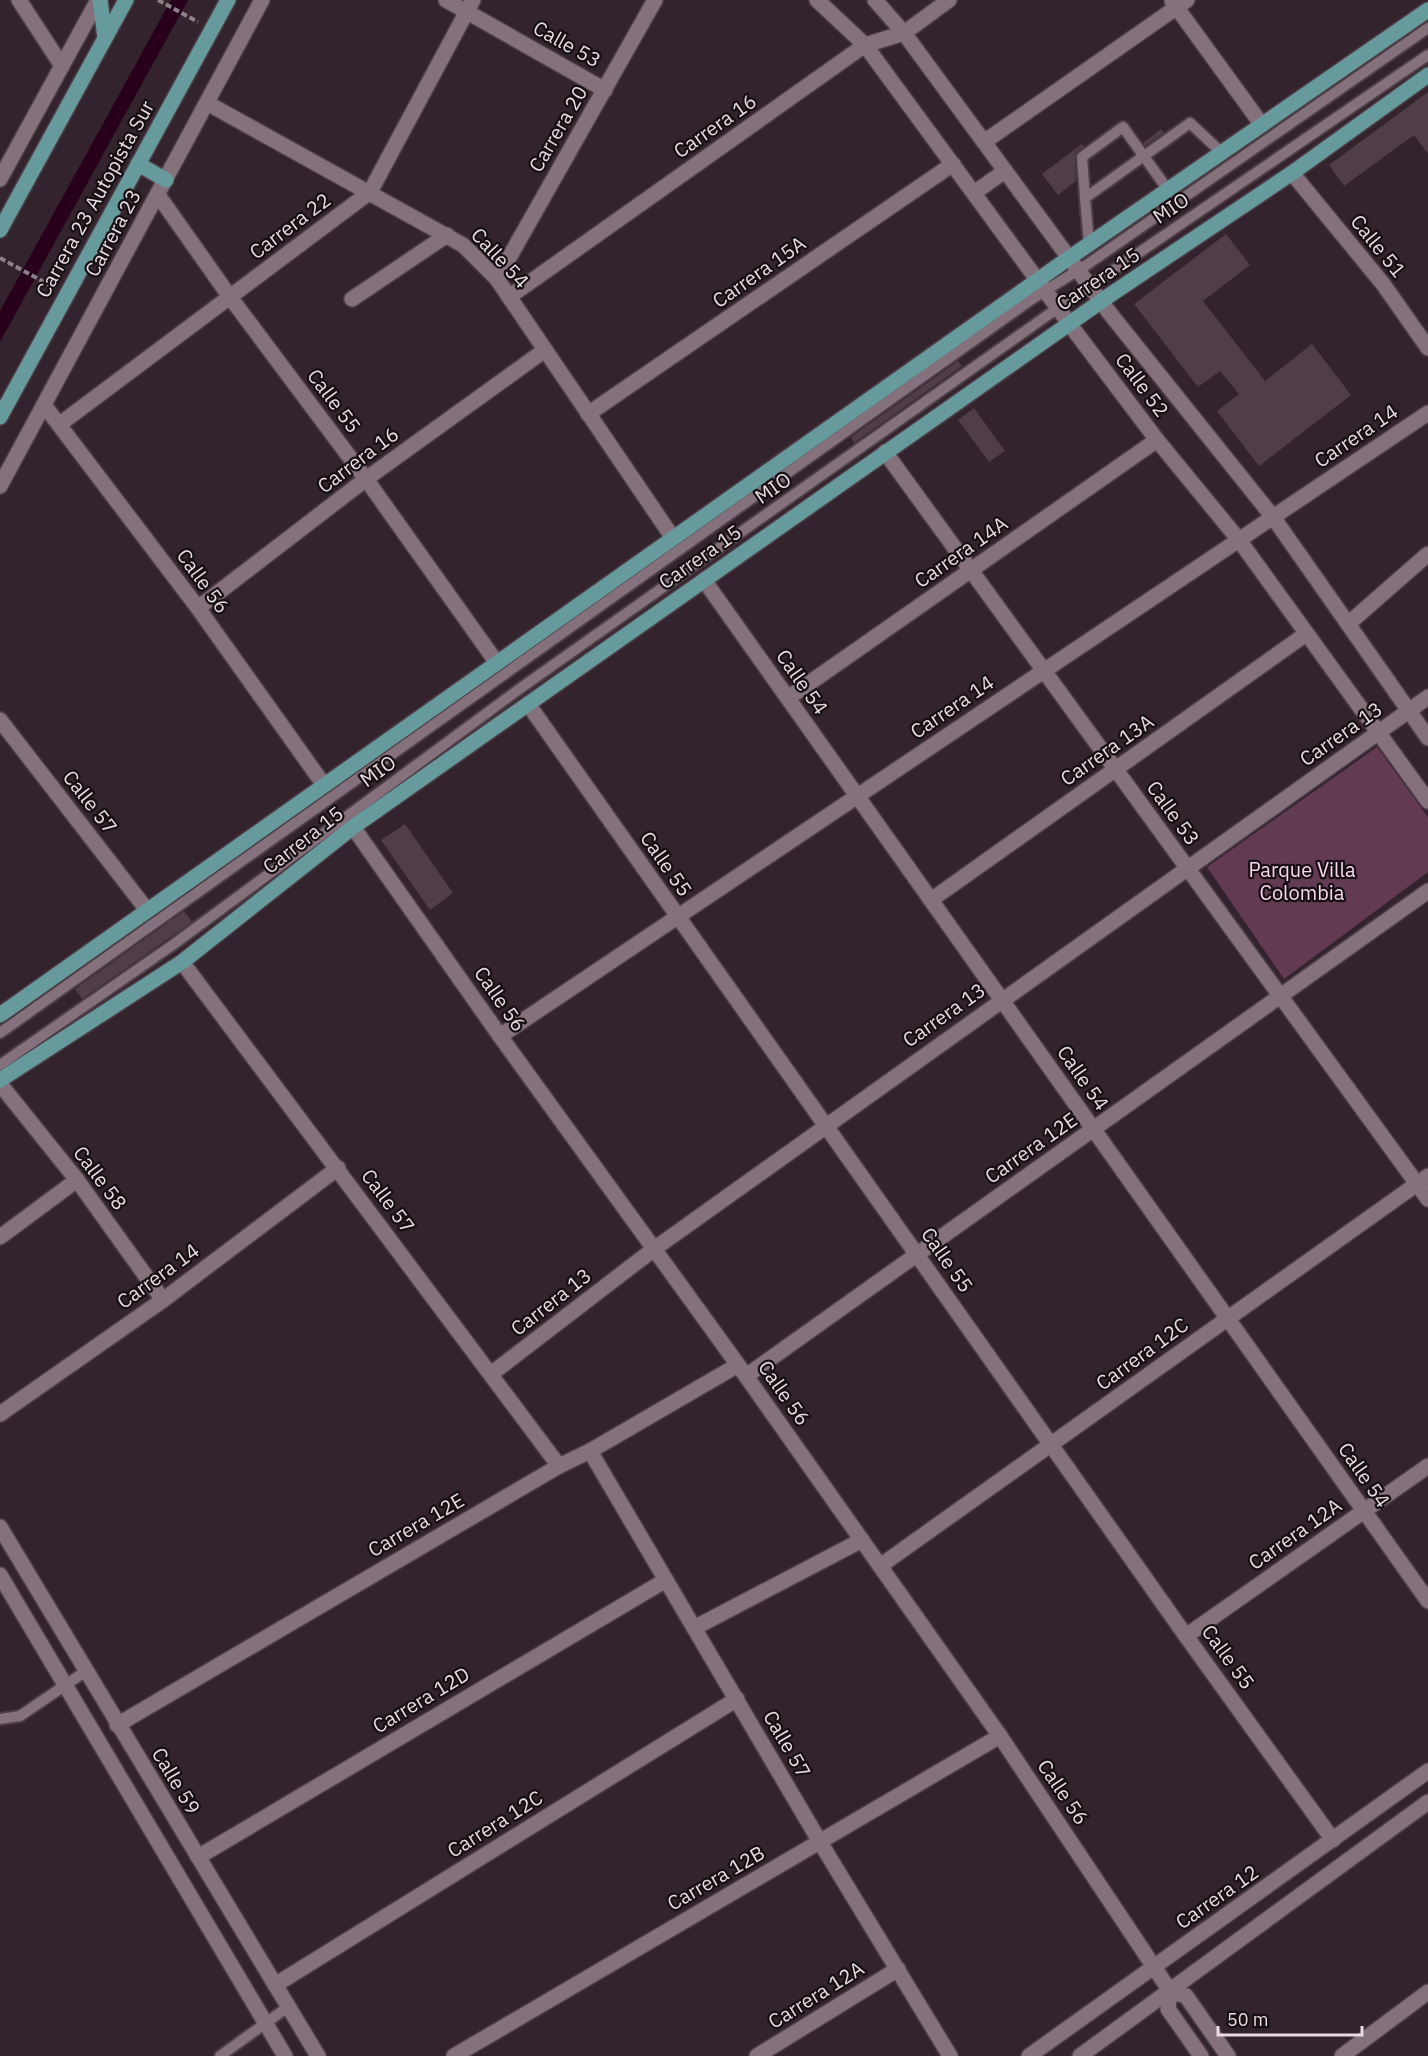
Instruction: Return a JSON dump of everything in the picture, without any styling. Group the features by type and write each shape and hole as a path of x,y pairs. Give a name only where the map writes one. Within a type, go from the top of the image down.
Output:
{"main road":[{"path":"99,0 105,38"},
{"path":"0,230 126,0"},
{"name":"Carrera 23 Autopista Sur","path":"0,417 228,0"},
{"name":"Carrera 15","path":"0,1015 673,538 1073,264 1089,244 1428,10"},
{"name":"Carrera 15","path":"0,1082 182,962 353,827 1069,323 1292,173 1428,75"},
{"path":"138,164 166,180"}],"street":[{"path":"19,0 62,66"},
{"path":"0,179 99,0"},
{"name":"Carrera 23","path":"0,486 262,0"},
{"name":"Calle 53","path":"446,0 470,6 604,90"},
{"name":"Carrera 20","path":"496,279 655,0"},
{"name":"Calle 52","path":"817,0 865,45 1157,440 1239,540 1428,801"},
{"name":"Calle 52","path":"874,0 904,33 1101,302 1273,517 1428,738"},
{"name":"Carrera 16","path":"509,297 865,45 904,33 949,0"},
{"path":"984,142 1178,2 1262,125"},
{"name":"Carrera 22","path":"60,424 370,192 470,6"},
{"name":"Calle 54","path":"207,103 463,245 496,279 509,297 673,538"},
{"name":"Carrera 15A","path":"588,414 953,164"},
{"path":"974,193 1005,171"},
{"name":"Calle 51","path":"1292,173 1383,284 1428,348"},
{"name":"Calle 55","path":"158,195 230,297 366,479 497,663"},
{"path":"352,299 447,235"},
{"name":"Carrera 16","path":"198,609 366,479 546,350"},
{"name":"Calle 56","path":"44,405 198,609 324,785"},
{"name":"Carrera 14","path":"500,1036 1428,413"},
{"name":"Carrera 14A","path":"788,698 1157,440"},
{"name":"Calle 53","path":"885,452 1281,996 1423,1180 1428,1199"},
{"path":"1348,624 1428,554"},
{"name":"Calle 54","path":"704,580 1428,1601"},
{"name":"Carrera 13A","path":"931,900 1306,634"},
{"name":"Carrera 13","path":"491,1374 654,1249 1428,698"},
{"name":"Calle 55","path":"528,704 1186,1636 1333,1840"},
{"name":"Calle 57","path":"0,720 147,910"},
{"name":"Calle 56","path":"353,827 500,1036 742,1370 1000,1736 1170,1991 1186,1996 1228,2056"},
{"name":"Carrera 12E","path":"117,1725 559,1466 742,1370 917,1254 1428,891"},
{"name":"Calle 57","path":"182,962 559,1466"},
{"name":"Calle 58","path":"0,1082 77,1180 163,1300"},
{"name":"Carrera 14","path":"0,1413 163,1300 338,1168"},
{"path":"0,1237 77,1180"},
{"name":"Carrera 12C","path":"880,1566 1423,1180"},
{"name":"Calle 57","path":"590,1451 820,1842 950,2056"},
{"name":"Carrera 12A","path":"1186,1636 1428,1466"},
{"name":"Calle 59","path":"0,1527 33,1578 117,1725 318,2056"},
{"path":"694,1628 862,1540"},
{"path":"0,1575 285,2056"},
{"name":"Carrera 12D","path":"198,1857 666,1580"},
{"name":"Carrera 12C","path":"275,1985 737,1700"},
{"name":"Carrera 12B","path":"454,2056 1000,1736"},
{"name":"Carrera 12","path":"1029,2056 1428,1771"},
{"path":"1080,2056 1428,1802"},
{"name":"Carrera 12A","path":"757,2056 898,1969"},
{"path":"1170,1991 1168,2009 1201,2056"},
{"path":"1342,2056 1428,1992"}],"lane":[{"name":"MIO","path":"1073,264 1428,28"},
{"name":"MIO","path":"0,1065 174,944 518,690 1089,286 1428,55"},
{"path":"1085,198 1190,123 1221,152"},
{"path":"1089,244 1082,157 1123,127 1167,190"},
{"name":"MIO","path":"0,1033 1041,286"},
{"path":"0,1719 20,1716 86,1671"},
{"path":"220,2056 288,2007"}],"path":[{"path":"158,0 192,19"},
{"path":"0,258 51,286"}],"green space":[{"name":"Parque Villa Colombia","path":"1377,747 1428,817 1428,872 1284,979 1207,867"}],"shaded area":[{"path":"171,0 188,0 0,342 0,311"}],"building":[{"path":"1428,92 1428,154 1414,135 1344,186 1329,165"},
{"path":"1161,129 1164,133 1145,146 1143,143"},
{"path":"1082,144 1084,147 1077,151 1075,157 1076,181 1058,195 1042,174"},
{"path":"1226,234 1250,265 1203,301 1265,381 1312,344 1351,395 1259,466 1217,411 1239,394 1220,371 1198,387 1134,304"},
{"path":"958,361 962,366 854,443 851,437"},
{"path":"974,408 1005,451 989,462 958,420"},
{"path":"405,824 453,893 430,910 381,840"},
{"path":"184,911 192,922 82,999 75,989"}]}
